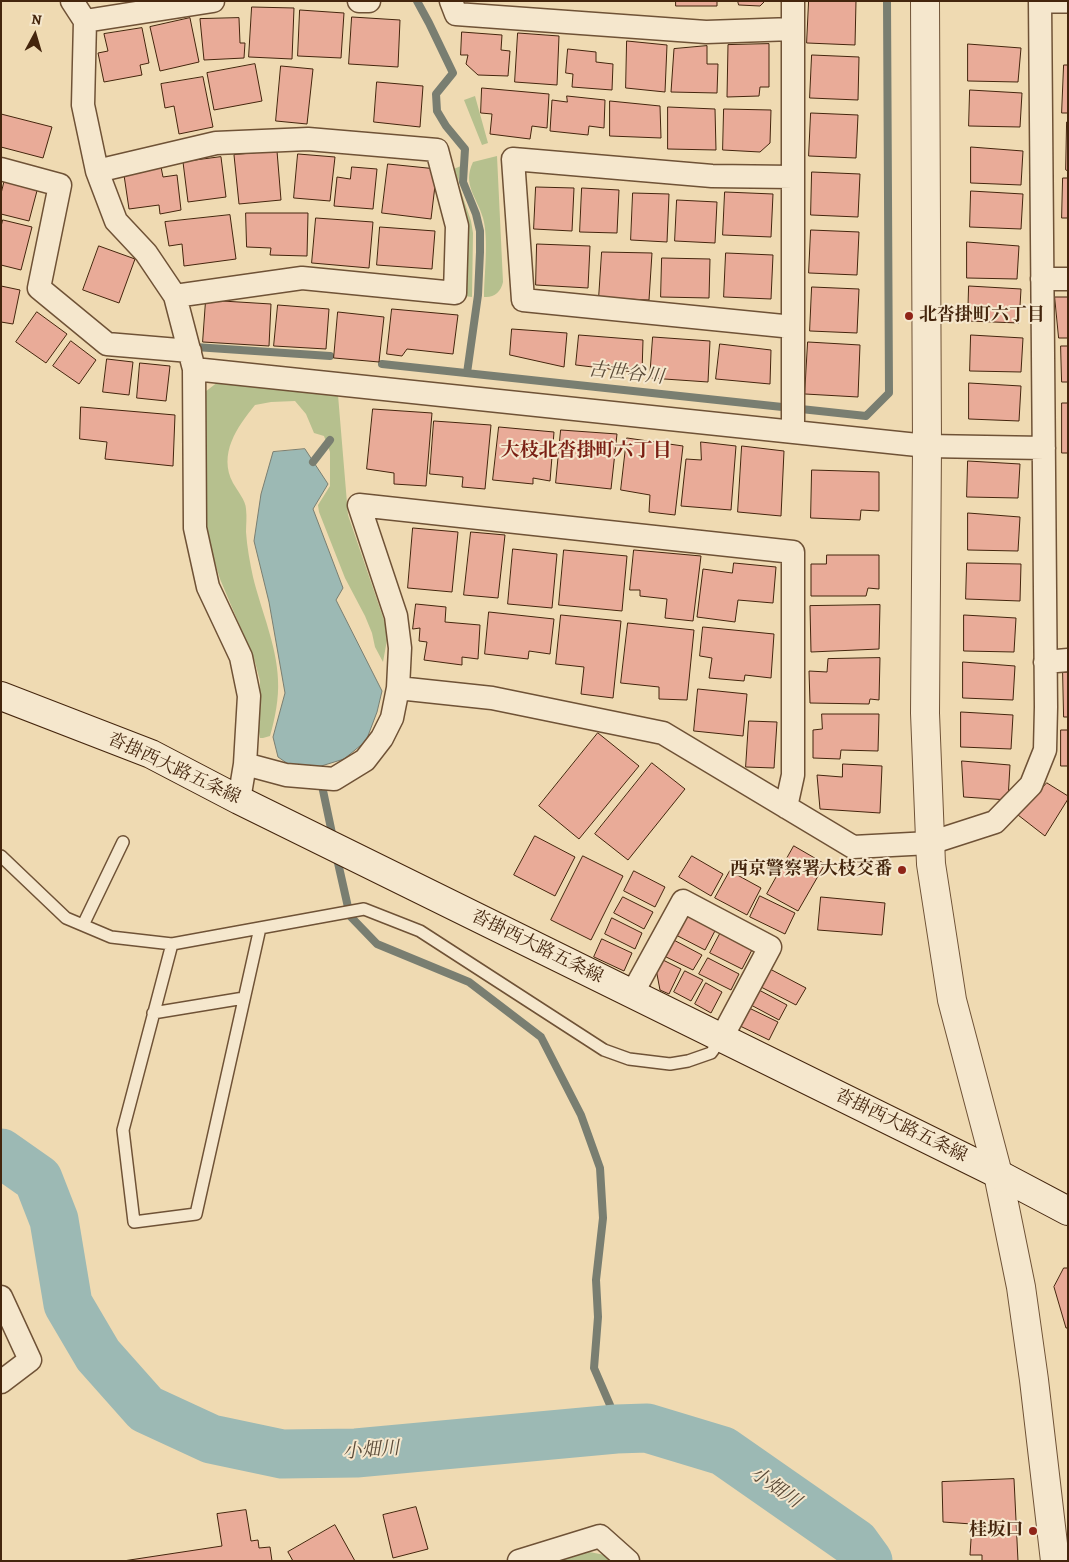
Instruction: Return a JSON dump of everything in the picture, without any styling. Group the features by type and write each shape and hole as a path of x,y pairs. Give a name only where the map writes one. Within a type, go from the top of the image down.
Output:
{"street":[{"path":"72,1 84,22 84,105 97,171 116,221 146,253 175,296 192,360 195,528 208,588 241,657 249,696 245,764 239,800"},
{"path":"84,22 213,1"},
{"path":"360,1 369,1"},
{"path":"451,1 456,14 706,32 793,28"},
{"path":"793,1 793,424"},
{"path":"925,1 927,446 925,713 931,864 952,1000 998,1174 1021,1287 1056,1561"},
{"path":"398,688 492,698 663,733 853,847 930,843 995,822 1031,784 1045,750 1046,662 1040,4"},
{"path":"97,171 216,143 308,139 437,150 457,226 455,293 302,278 175,296"},
{"path":"793,177 712,176 513,159 523,300 793,327"},
{"path":"1,169 60,185 39,288 107,344 192,360 793,424 927,446 1044,448"},
{"path":"1042,279 1068,279"},
{"path":"245,764 286,775 334,780 365,760 382,738 392,718 398,688 400,648 396,616 360,505 793,552 793,775 786,807"},
{"path":"1046,662 1068,660"},
{"name":"沓掛西大路五条線","path":"1,696 151,754 239,800 722,1037 998,1174 1068,1211"},
{"path":"632,994 683,901 770,947 722,1037"},
{"path":"1,1297 30,1360 1,1382"},
{"path":"520,1561 600,1536 628,1561"}],"lane":[{"path":"1040,4 1068,7"},
{"path":"83,925 123,842"},
{"path":"1,856 66,918 111,937 172,944 364,909 420,930 604,1050 629,1058 670,1064 688,1061 711,1053 722,1037"},
{"path":"172,944 122,1130 134,1222 196,1214 260,928"},
{"path":"153,1013 244,998"}],"green space":[{"path":"475,96 488,143 482,145 464,100"},
{"path":"497,156 503,282 501,289 496,294 484,297 485,227 469,178 473,162"},
{"path":"461,166 458,183 471,221 473,233 472,297 464,296 451,170"},
{"path":"223,378 338,395 348,515 385,623 387,640 383,662 375,647 365,616 345,578 319,512 318,505 330,486 330,452 324,436 314,433 306,414 295,401 255,405 236,432 229,451 228,462 233,483 246,506 246,538 251,566 256,590 272,641 277,667 278,694 275,716 270,736 263,738 260,738 258,726 260,681 255,662 220,579 209,543 204,513 205,392"},
{"path":"579,1550 605,1555 612,1561 551,1561"}],"water":[{"path":"305,449 328,484 313,509 343,588 336,600 382,691 377,712 366,741 344,759 318,767 294,768 278,757 273,737 285,693 269,602 254,541 261,494 273,452"}],"building":[{"path":"676,1 717,1 717,6 676,6"},
{"path":"738,1 765,1 760,6 739,5"},
{"path":"809,1 856,1 855,45 807,43"},
{"path":"252,7 294,8 292,59 249,57"},
{"path":"300,10 344,13 341,58 298,56"},
{"path":"352,17 400,20 398,67 349,64"},
{"path":"190,18 199,62 160,71 150,27"},
{"path":"239,18 240,43 245,43 244,58 204,60 200,19"},
{"path":"142,28 149,63 140,65 142,75 104,82 98,53 108,51 104,34"},
{"path":"462,32 502,35 501,50 510,51 508,76 478,75 466,64 468,55 461,55"},
{"path":"518,33 559,36 557,85 515,82"},
{"path":"627,41 667,45 665,92 626,88"},
{"path":"769,44 769,87 760,87 759,96 727,97 728,45"},
{"path":"968,44 1021,48 1018,82 968,81"},
{"path":"707,46 707,64 718,64 717,93 671,92 674,49"},
{"path":"568,49 596,52 596,62 613,64 612,90 572,87 573,74 566,73"},
{"path":"812,55 859,57 858,100 810,98"},
{"path":"255,64 262,101 214,110 207,73"},
{"path":"1064,65 1068,65 1068,113 1062,113"},
{"path":"281,66 313,69 307,124 276,121"},
{"path":"203,77 213,127 179,134 174,106 165,108 161,84"},
{"path":"377,82 423,86 420,127 374,122"},
{"path":"482,88 549,94 547,128 532,126 530,139 490,134 492,114 481,113"},
{"path":"970,90 1022,93 1020,127 969,126"},
{"path":"567,96 605,100 604,128 589,126 588,135 550,131 552,100 567,102"},
{"path":"610,101 660,106 661,138 610,136"},
{"path":"668,107 715,109 716,150 668,149"},
{"path":"724,109 771,110 770,143 760,152 723,150"},
{"path":"811,113 858,115 856,158 809,156"},
{"path":"1,114 52,127 43,158 1,147"},
{"path":"1068,122 1068,171 1066,170"},
{"path":"971,147 1023,151 1021,185 971,183"},
{"path":"277,151 281,200 239,204 234,155"},
{"path":"298,154 335,157 330,201 294,198"},
{"path":"221,157 226,197 188,202 183,162"},
{"path":"388,164 437,169 431,219 382,213"},
{"path":"161,167 163,177 177,175 181,210 160,214 159,205 129,209 124,175"},
{"path":"352,167 377,169 373,209 334,206 337,177 350,179"},
{"path":"812,172 860,174 858,217 811,215"},
{"path":"1063,178 1068,178 1068,218 1062,218"},
{"path":"5,179 38,187 29,221 1,214 1,194"},
{"path":"536,187 574,188 572,231 534,229"},
{"path":"582,188 619,190 617,233 580,232"},
{"path":"971,191 1023,194 1021,229 970,227"},
{"path":"725,192 773,194 771,237 723,235"},
{"path":"633,193 669,194 667,242 631,240"},
{"path":"677,200 717,202 715,243 675,241"},
{"path":"246,213 308,213 307,256 270,255 271,248 247,247"},
{"path":"230,215 236,259 184,266 182,244 169,246 165,222"},
{"path":"316,218 373,222 369,268 312,263"},
{"path":"3,220 32,227 21,270 1,265 1,227"},
{"path":"380,227 435,231 432,269 377,265"},
{"path":"811,230 859,232 857,275 809,273"},
{"path":"967,242 1019,246 1017,279 967,278"},
{"path":"537,244 590,246 588,288 536,285"},
{"path":"99,246 135,259 119,303 83,290"},
{"path":"602,252 652,253 649,300 599,298"},
{"path":"726,253 773,255 771,299 724,297"},
{"path":"662,258 710,259 709,298 661,297"},
{"path":"1,286 20,290 13,324 1,322"},
{"path":"969,286 1021,289 1019,323 968,321"},
{"path":"812,287 859,289 857,333 810,331"},
{"path":"1055,297 1068,297 1068,338 1059,338"},
{"path":"206,300 271,304 269,346 203,342"},
{"path":"278,305 329,309 326,349 274,346"},
{"path":"392,309 458,315 453,354 407,349 402,356 387,354"},
{"path":"37,312 67,334 46,363 16,342"},
{"path":"338,312 384,317 379,362 334,358"},
{"path":"512,329 567,333 564,367 510,355"},
{"path":"579,335 643,340 642,373 576,365"},
{"path":"971,335 1023,338 1021,372 970,371"},
{"path":"653,337 710,341 708,382 650,378"},
{"path":"71,341 96,360 79,384 53,366"},
{"path":"808,342 860,345 858,397 805,394"},
{"path":"720,344 771,350 770,384 716,379"},
{"path":"1061,346 1068,346 1068,382 1062,382"},
{"path":"107,359 133,362 129,395 103,392"},
{"path":"140,363 170,366 166,401 137,398"},
{"path":"969,383 1021,386 1019,421 969,419"},
{"path":"1062,403 1068,403 1068,453 1062,453"},
{"path":"81,407 175,415 173,466 105,459 107,442 80,439"},
{"path":"373,409 432,413 426,486 394,484 394,473 367,469"},
{"path":"434,421 491,425 485,489 462,487 463,477 430,474"},
{"path":"499,427 554,432 550,481 533,478 533,484 493,480"},
{"path":"561,430 617,434 611,489 556,483"},
{"path":"627,438 683,446 675,515 649,512 650,495 621,490"},
{"path":"701,442 736,446 731,510 681,506 686,459 701,460"},
{"path":"742,446 784,451 781,516 738,512"},
{"path":"968,461 1020,464 1018,498 967,497"},
{"path":"812,470 879,472 879,511 861,510 860,520 811,518"},
{"path":"968,513 1020,517 1018,551 968,550"},
{"path":"413,528 458,532 452,592 408,588"},
{"path":"471,532 505,535 498,598 464,595"},
{"path":"513,549 557,554 552,608 508,604"},
{"path":"564,550 627,556 622,611 559,605"},
{"path":"634,550 701,556 693,621 665,618 667,599 640,596 640,590 630,590"},
{"path":"827,555 879,555 879,589 868,588 866,596 811,596 811,564 826,564"},
{"path":"734,563 776,567 773,603 738,600 735,622 697,617 703,569 732,573"},
{"path":"967,563 1021,564 1020,601 966,599"},
{"path":"416,604 446,607 445,622 480,625 478,659 462,657 462,665 424,660 427,642 419,641 420,628 413,629"},
{"path":"880,605 879,649 811,652 810,606"},
{"path":"489,612 554,619 550,654 529,651 528,659 485,654"},
{"path":"561,615 621,621 613,698 581,694 584,667 556,664"},
{"path":"964,615 1016,618 1014,652 964,651"},
{"path":"628,623 694,630 687,700 659,699 659,687 621,683"},
{"path":"703,627 774,634 771,678 745,675 744,681 709,678 712,658 700,656"},
{"path":"880,658 879,700 870,699 869,704 810,703 809,671 827,672 828,659"},
{"path":"963,662 1015,666 1013,700 963,698"},
{"path":"1063,672 1068,672 1068,717 1064,717"},
{"path":"698,689 747,694 743,736 694,731"},
{"path":"961,712 1013,715 1011,749 961,747"},
{"path":"822,714 879,714 878,751 841,750 840,759 813,758 813,730 822,729"},
{"path":"749,721 777,722 774,768 746,767"},
{"path":"1061,730 1068,730 1068,766 1061,766"},
{"path":"598,733 639,766 579,839 539,806"},
{"path":"962,761 1010,765 1008,800 964,797"},
{"path":"652,763 685,789 628,860 595,834"},
{"path":"843,764 882,766 880,813 820,809 817,775 842,777"},
{"path":"1047,783 1068,796 1068,799 1045,836 1018,815"},
{"path":"535,836 575,857 555,896 514,875"},
{"path":"794,846 825,864 798,911 767,894"},
{"path":"583,856 623,876 591,940 551,920"},
{"path":"692,856 723,874 711,896 679,877"},
{"path":"634,871 665,887 655,907 624,891"},
{"path":"730,871 761,888 747,915 715,898"},
{"path":"760,896 795,913 785,934 750,917"},
{"path":"623,897 653,912 644,929 614,913"},
{"path":"821,897 885,903 882,935 818,930"},
{"path":"686,911 717,927 705,950 674,934"},
{"path":"612,918 642,933 635,949 605,934"},
{"path":"721,932 753,948 742,969 710,953"},
{"path":"670,938 702,955 693,970 662,955"},
{"path":"602,939 632,953 624,971 594,957"},
{"path":"708,958 739,974 731,990 699,974"},
{"path":"661,959 681,969 669,994 660,990 656,969"},
{"path":"770,969 806,988 796,1005 761,987"},
{"path":"685,971 703,980 691,1001 674,992"},
{"path":"706,983 722,992 711,1013 695,1004"},
{"path":"759,990 787,1005 779,1020 751,1005"},
{"path":"747,1007 778,1022 769,1040 738,1025"},
{"path":"1064,1268 1068,1268 1068,1328 1066,1328 1054,1287"},
{"path":"1014,1479 1018,1561 982,1561 982,1555 970,1555 972,1524 943,1522 942,1482"},
{"path":"416,1507 428,1549 393,1558 383,1515"},
{"path":"246,1510 251,1541 258,1540 259,1548 270,1547 272,1561 123,1561 222,1546 217,1514"},
{"path":"335,1525 355,1561 293,1561 288,1552"}],"waterway":[{"path":"417,1 453,73 436,94 437,111 446,126 465,149 463,182 476,214 480,231 478,295 467,373"},
{"name":"古世谷川","path":"382,364 866,416 889,393 887,1"},
{"path":"195,347 330,356"},
{"path":"313,462 330,440"},
{"path":"321,781 333,838"},
{"path":"336,854 350,916 377,944 469,982 541,1037 581,1115 600,1168 603,1218 596,1280 598,1317 594,1368 610,1405 616,1429"},
{"name":"小畑川","path":"1,1153 38,1179 54,1220 68,1304 98,1355 146,1409 211,1439 282,1454 356,1453 616,1429 647,1428 723,1451 855,1543 868,1561"}],"place":[{"name":"北沓掛町六丁目","path":"909,316"},
{"name":"西京警察署大枝交番","path":"902,870"},
{"name":"桂坂口","path":"1033,1531"}],"district":[{"name":"大枝北沓掛町六丁目","path":"586,451"}]}
